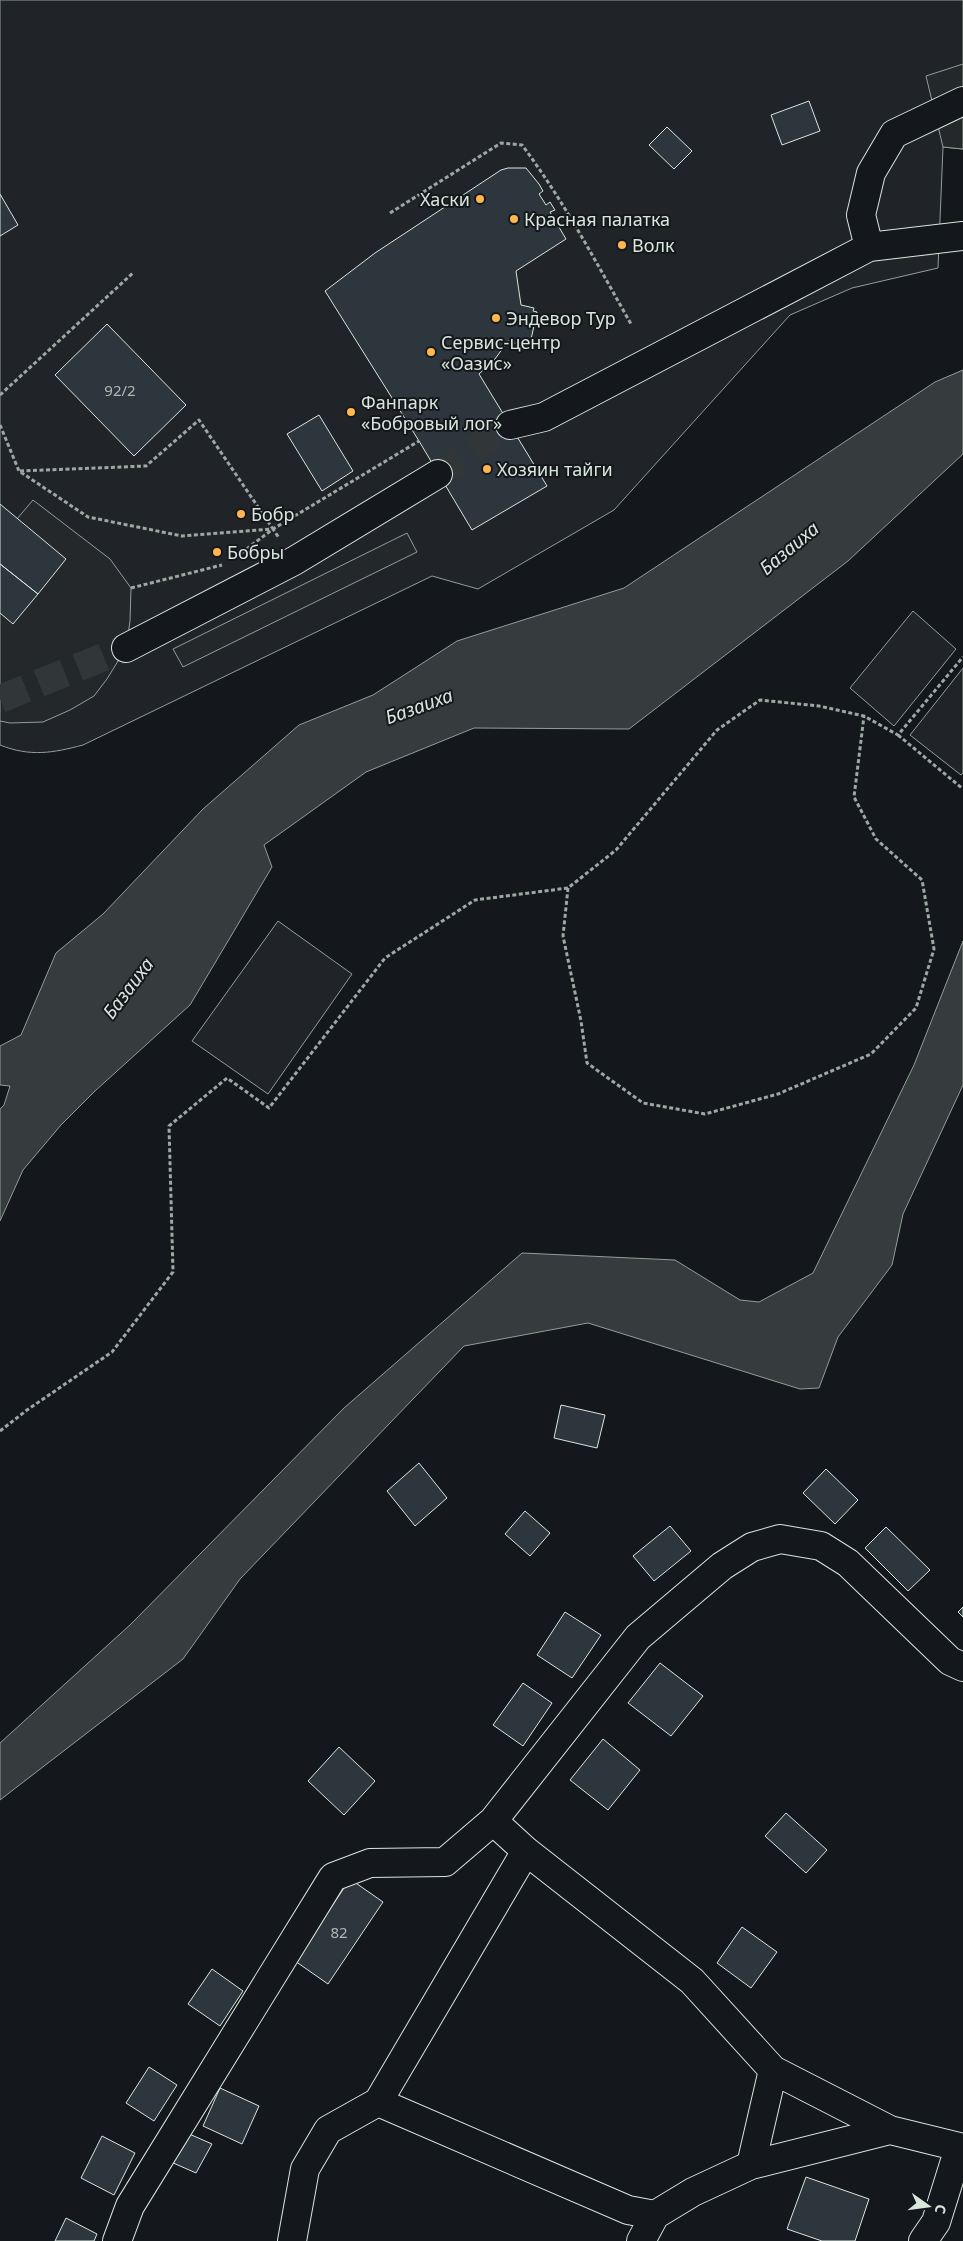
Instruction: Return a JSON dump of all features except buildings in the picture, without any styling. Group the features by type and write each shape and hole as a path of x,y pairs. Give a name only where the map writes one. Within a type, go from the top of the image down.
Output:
{"street":[{"path":"869,247 861,215 871,173 894,134 959,102"},
{"path":"510,425 544,417 869,247 963,236"},
{"path":"126,648 294,562 438,474"},
{"path":"117,2241 130,2206 333,1877 370,1863 444,1862 493,1821 638,1637 722,1566 752,1547 780,1539 821,1546 848,1563 950,1661 963,1667"},
{"path":"493,1821 526,1851 692,1981 774,2070 890,2130 961,2148 936,2222 923,2241"},
{"path":"292,2241 305,2169 328,2130 378,2102 526,1851"},
{"path":"752,2164 774,2070"},
{"path":"378,2102 628,2210 656,2215"},
{"path":"642,2241 656,2215 693,2192 752,2164 890,2130"}],"path":[{"path":"390,213 501,143 522,145 536,163 582,236 631,324"},
{"path":"0,395 134,272"},
{"path":"20,470 146,466 199,420 294,562"},
{"path":"0,425 20,470 88,517 182,536 273,529"},
{"path":"236,558 273,529 419,440"},
{"path":"131,588 228,563"},
{"path":"898,735 963,657"},
{"path":"0,1431 27,1410 112,1352 173,1272 169,1126 227,1078 269,1108 385,958 475,900 568,888 616,850 717,730 760,700 820,706 864,716 898,735 963,789"},
{"path":"568,888 563,936 581,1021 587,1062 643,1103 704,1114 778,1094 871,1054 916,1008 934,949 922,880 876,838 854,797 864,716"}],"shaded area":[{"name":"Фанпарк «Бобровый лог»","path":"0,0 963,0 963,149 943,147 938,268 852,288 790,315 614,510 478,589 432,576 83,745 51,752 11,749 0,745"},
{"path":"963,64 963,149 943,147 926,76"},
{"path":"33,500 110,559 131,588 130,621 126,648 94,696 70,710 43,722 10,723 0,721 0,539"},
{"path":"407,533 417,552 183,667 173,649"},
{"path":"913,611 956,649 894,726 850,688"},
{"path":"963,668 963,773 961,775 910,735"},
{"path":"278,921 352,974 268,1094 192,1041"}],"water":[{"name":"Базаиха","path":"963,370 963,454 848,561 629,729 474,728 366,772 264,845 272,867 190,1005 95,1091 61,1125 23,1170 0,1221 0,1109 4,1105 10,1086 0,1085 0,1046 21,1035 56,953 103,914 203,809 299,725 373,695 457,641 624,588 935,382"},
{"path":"963,941 963,1085 903,1214 892,1265 838,1337 819,1388 800,1389 588,1323 464,1346 240,1579 183,1659 0,1800 0,1743 131,1624 344,1408 522,1253 675,1260 740,1300 759,1302 813,1273 914,1065"}],"tunnel":[{"path":"438,474 510,425"},
{"path":"0,699 126,648"}],"place":[{"name":"Хаски","path":"480,199"},
{"name":"Красная палатка","path":"514,219"},
{"name":"Волк","path":"622,245"},
{"name":"Эндевор Тур","path":"496,318"},
{"name":"Сервис-центр «Оазис»","path":"431,352"},
{"name":"Фанпарк «Бобровый лог»","path":"351,412"},
{"name":"Хозяин тайги","path":"487,469"},
{"name":"Бобр","path":"241,514"},
{"name":"Бобры","path":"217,552"}]}
